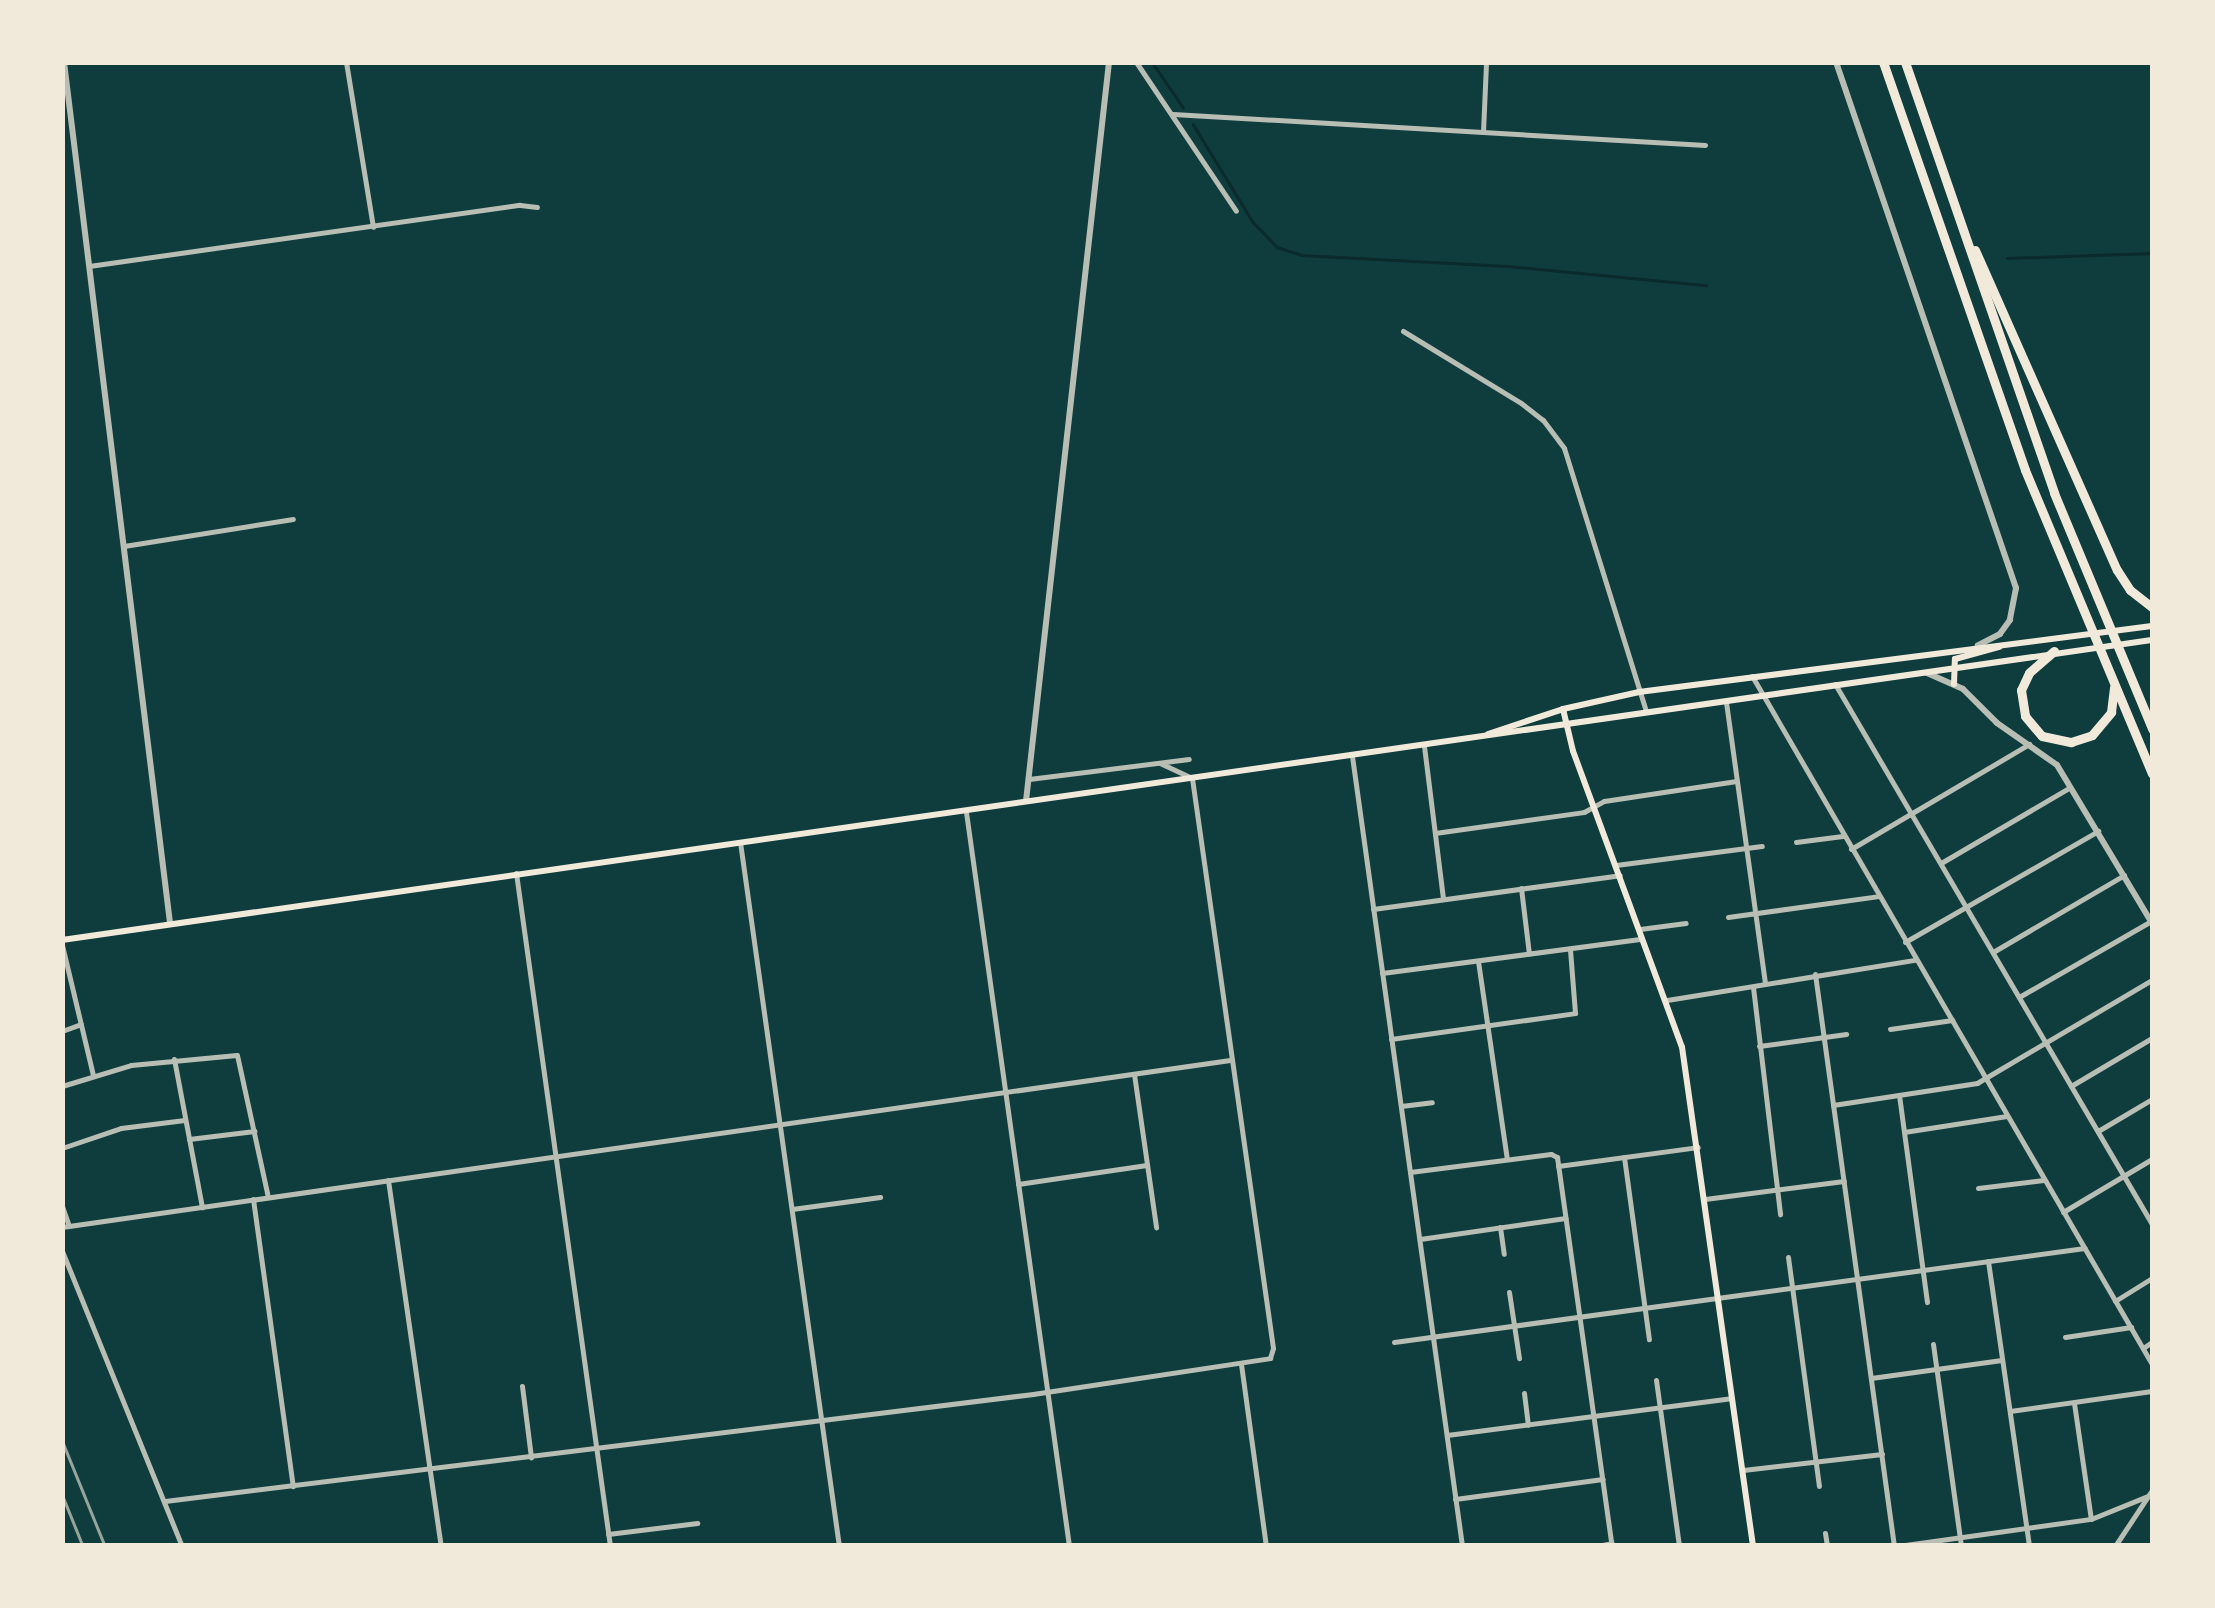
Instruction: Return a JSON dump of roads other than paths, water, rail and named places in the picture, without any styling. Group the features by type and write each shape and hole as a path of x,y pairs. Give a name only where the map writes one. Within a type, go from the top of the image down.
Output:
{"highway":[{"path":"1884,62 2026,470 2152,773"},
{"path":"1905,62 2054,494 2152,729"},
{"path":"1955,208 2117,570 2136,597 2152,607"},
{"path":"2054,652 2028,673 2021,697 2028,722 2048,739 2078,741 2098,731 2114,704 2113,680"}],"main road":[{"path":"1472,739 1563,709 1639,692 1978,645 2152,626"},
{"path":"62,942 516,873 1567,727 1725,699 2152,640"},
{"path":"1954,684 1952,667 1963,654 2009,642"},
{"path":"1893,656 1900,665 1896,675"},
{"path":"1563,709 1685,1061 1753,1546"}],"street":[{"path":"64,62 170,923"},
{"path":"346,62 373,227"},
{"path":"1026,801 1109,62"},
{"path":"1136,62 1236,210"},
{"path":"1483,132 1486,62"},
{"path":"1836,62 2016,588 2010,620 2000,634 1978,645"},
{"path":"1173,114 1704,144"},
{"path":"89,266 520,206 537,207"},
{"path":"1403,330 1522,403 1543,420 1564,448 1646,711"},
{"path":"124,546 293,520"},
{"path":"1921,672 1954,684 2057,765 2152,922 2019,997"},
{"path":"1752,676 2152,1364"},
{"path":"1836,684 2152,1222"},
{"path":"1725,699 1765,982"},
{"path":"1851,848 2029,744"},
{"path":"1424,746 1443,899"},
{"path":"1352,756 1462,1546"},
{"path":"1029,779 1189,758"},
{"path":"164,1502 1047,1392 1270,1358 1273,1348 1192,778 1160,763"},
{"path":"1435,833 1584,812 1604,801 1736,781"},
{"path":"1940,863 2072,786"},
{"path":"966,812 1069,1546"},
{"path":"1906,942 2098,830"},
{"path":"1796,842 1844,836"},
{"path":"740,842 839,1546"},
{"path":"1616,865 1762,846"},
{"path":"516,873 610,1546"},
{"path":"1373,909 1620,875"},
{"path":"1993,952 2124,875"},
{"path":"1521,888 1529,954"},
{"path":"1728,917 1879,896"},
{"path":"1640,929 1686,922"},
{"path":"1382,973 1644,939"},
{"path":"62,942 93,1075"},
{"path":"1392,1040 1577,1011 1570,949"},
{"path":"1478,960 1507,1160"},
{"path":"1667,1000 1916,960"},
{"path":"1815,974 1896,1546 2090,1518 2150,1493"},
{"path":"1833,1105 1977,1084 2152,980"},
{"path":"1753,987 1780,1214"},
{"path":"1890,1029 1952,1020"},
{"path":"62,1031 81,1024"},
{"path":"1760,1046 1846,1034"},
{"path":"2071,1086 2152,1038"},
{"path":"62,1086 93,1075 174,1059 237,1056 268,1197"},
{"path":"174,1059 202,1206"},
{"path":"62,1206 66,1226 1230,1060"},
{"path":"1134,1074 1156,1226"},
{"path":"1899,1095 1927,1302"},
{"path":"2098,1132 2152,1099"},
{"path":"1401,1106 1432,1102"},
{"path":"1904,1132 2008,1116"},
{"path":"62,1148 121,1128 185,1120"},
{"path":"189,1140 255,1131"},
{"path":"1558,1166 1698,1147"},
{"path":"1410,1172 1555,1154 1612,1544 1597,1546"},
{"path":"1624,1157 1650,1339"},
{"path":"2064,1212 2152,1159"},
{"path":"1018,1184 1148,1165"},
{"path":"388,1180 440,1546"},
{"path":"1978,1188 2044,1180"},
{"path":"1705,1199 1844,1181"},
{"path":"792,1209 880,1197"},
{"path":"254,1199 293,1486"},
{"path":"1420,1239 1566,1218"},
{"path":"1500,1227 1504,1254"},
{"path":"1394,1342 2084,1248"},
{"path":"62,1251 182,1546"},
{"path":"1788,1257 1819,1486"},
{"path":"1988,1262 2029,1546"},
{"path":"2116,1301 2152,1278"},
{"path":"1510,1292 1518,1358"},
{"path":"2066,1337 2131,1327"},
{"path":"2143,1348 2152,1342"},
{"path":"1933,1344 1961,1546"},
{"path":"1871,1378 2002,1360"},
{"path":"1240,1364 1266,1546"},
{"path":"1656,1380 1679,1546"},
{"path":"522,1386 531,1457"},
{"path":"2010,1412 2152,1391"},
{"path":"1524,1393 1528,1424"},
{"path":"1447,1436 1733,1397"},
{"path":"2074,1402 2090,1518"},
{"path":"1743,1470 1882,1454"},
{"path":"1455,1500 1603,1479"},
{"path":"2115,1546 2150,1493"},
{"path":"608,1534 696,1523"},
{"path":"1826,1533 1827,1546"}],"waterway":[{"path":"1152,62 1183,107"},
{"path":"1193,124 1253,222 1277,247 1302,255 1507,266 1706,285"},
{"path":"2007,258 2152,253"}],"railway":[{"path":"62,1440 105,1546"},
{"path":"62,1494 83,1546"}]}
